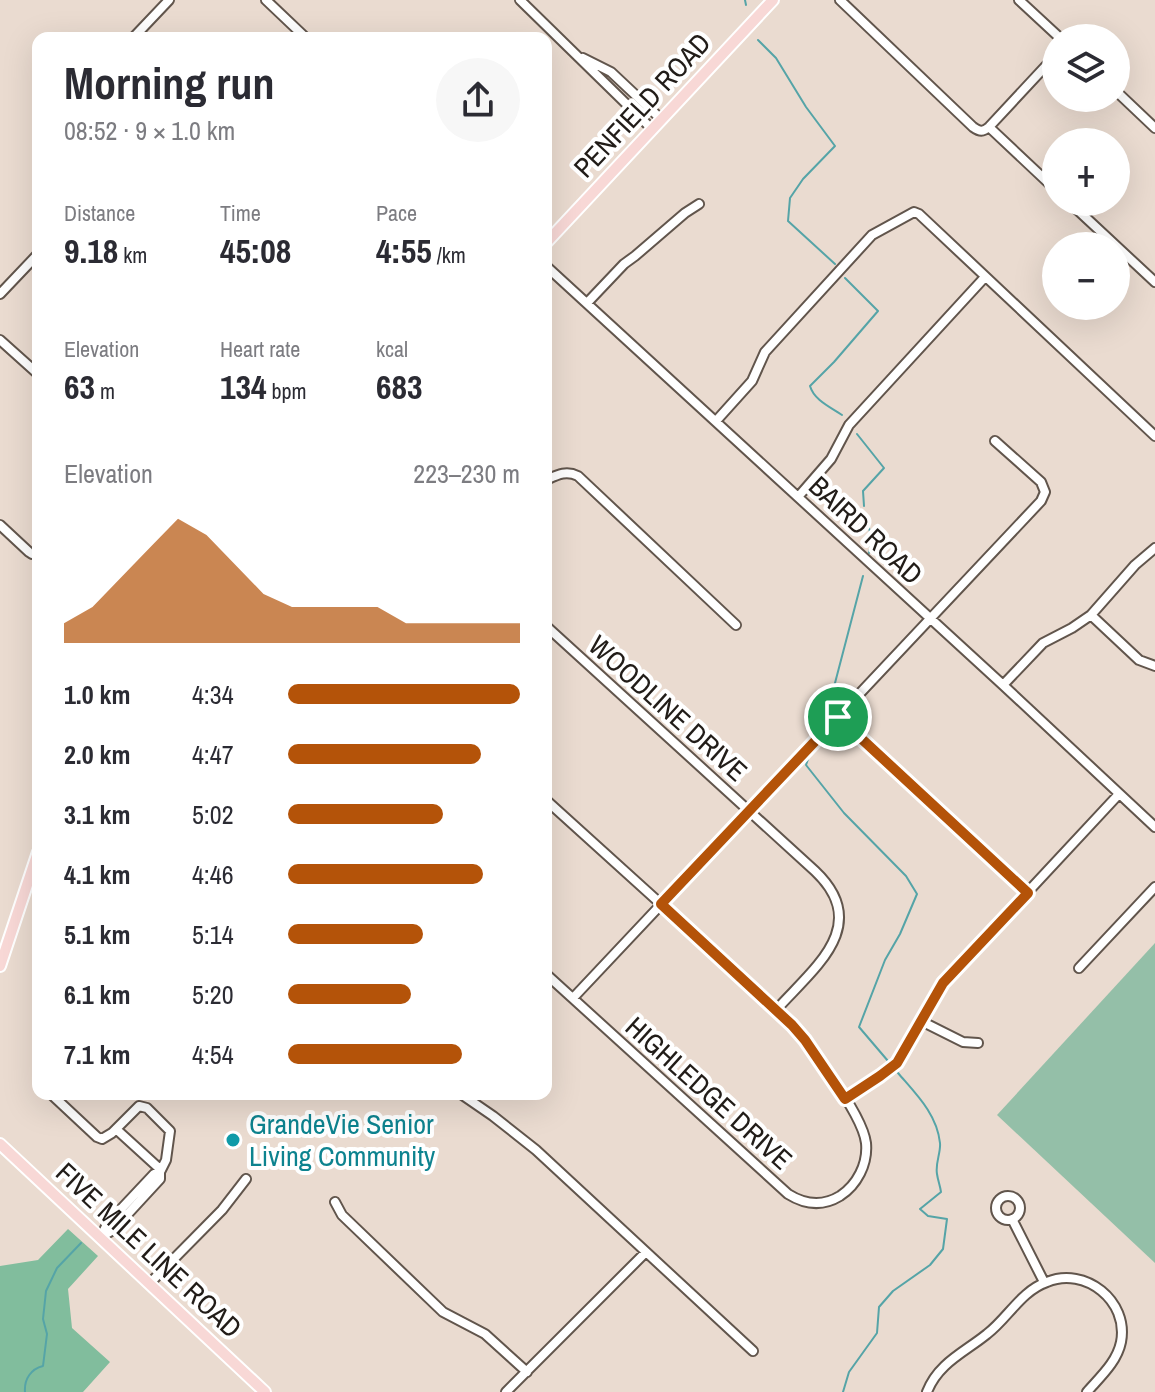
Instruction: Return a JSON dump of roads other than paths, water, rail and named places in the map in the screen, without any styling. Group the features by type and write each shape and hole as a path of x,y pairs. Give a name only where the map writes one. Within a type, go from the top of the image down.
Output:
{"main road":[{"name":"PENFIELD ROAD","path":"552,237 773,0"},
{"path":"0,966 32,870"},
{"name":"FIVE MILE LINE ROAD","path":"1,1148 101,1237 260,1390"}],"street":[{"path":"139,32 169,0"},
{"path":"266,0 300,32"},
{"path":"520,0 652,129"},
{"path":"840,0 973,127 982,131 1042,70"},
{"path":"1019,0 1045,24"},
{"path":"575,54 611,72 661,119"},
{"path":"1130,104 1155,128"},
{"path":"989,127 1042,177"},
{"path":"587,303 624,264 699,204"},
{"path":"716,421 752,381 765,352 872,235 916,213 1155,436"},
{"path":"1084,216 1155,282"},
{"path":"0,294 32,260"},
{"name":"BAIRD ROAD","path":"552,271 1155,827"},
{"path":"798,497 831,459 849,425 985,277"},
{"path":"0,340 32,369"},
{"path":"573,998 1044,497 1041,482 995,441"},
{"path":"552,478 563,473 578,476 736,625"},
{"path":"0,525 32,554"},
{"path":"1003,685 1043,643 1091,615 1135,565 1155,548"},
{"path":"1091,615 1139,660 1155,666"},
{"name":"WOODLINE DRIVE","path":"552,631 824,879 830,888 839,908 839,926 834,943 777,1009"},
{"path":"838,717 1028,893"},
{"path":"552,805 777,1009 805,1040 845,1099 897,1063 943,983 1119,794"},
{"path":"1079,968 1155,887"},
{"name":"HIGHLEDGE DRIVE","path":"552,979 798,1200 812,1204 836,1199 854,1184 863,1169 866,1144 859,1122 845,1099"},
{"path":"921,1021 963,1042 978,1043"},
{"path":"57,1100 102,1139 109,1136 135,1108 143,1106 169,1129 166,1160 160,1171"},
{"path":"470,1100 536,1150 753,1351"},
{"path":"101,1237 113,1230 162,1176 116,1129"},
{"path":"150,1283 222,1210 246,1179"},
{"path":"335,1202 342,1215 443,1312 485,1334 527,1372"},
{"path":"1012,1219 1044,1282"},
{"path":"506,1392 646,1252"},
{"path":"927,1392 942,1368 989,1333 1026,1295 1044,1282 1067,1278 1097,1286 1110,1298 1119,1316 1122,1333 1117,1354 1087,1392"}],"waterway":[{"path":"745,0 746,5"},
{"path":"758,40 776,58 835,146 803,179 790,198 788,221 835,264"},
{"path":"842,415 819,399 810,386 878,311 845,278"},
{"path":"857,434 884,468 863,491 864,506"},
{"path":"867,520 872,540 869,553"},
{"path":"824,725 863,576"},
{"path":"808,759 806,765 844,813 906,876 917,894 885,960 859,1027 888,1061"},
{"path":"843,1392 849,1372 877,1333 879,1307 893,1291 930,1265 943,1249 947,1219 928,1216 920,1209 941,1192 937,1170 938,1133 925,1105 898,1073"},
{"path":"25,1392 29,1375 43,1366 47,1334 43,1319 46,1291 57,1268 81,1243"}],"place":[{"name":"GrandeVie Senior Living Community","path":"233,1140"}]}
